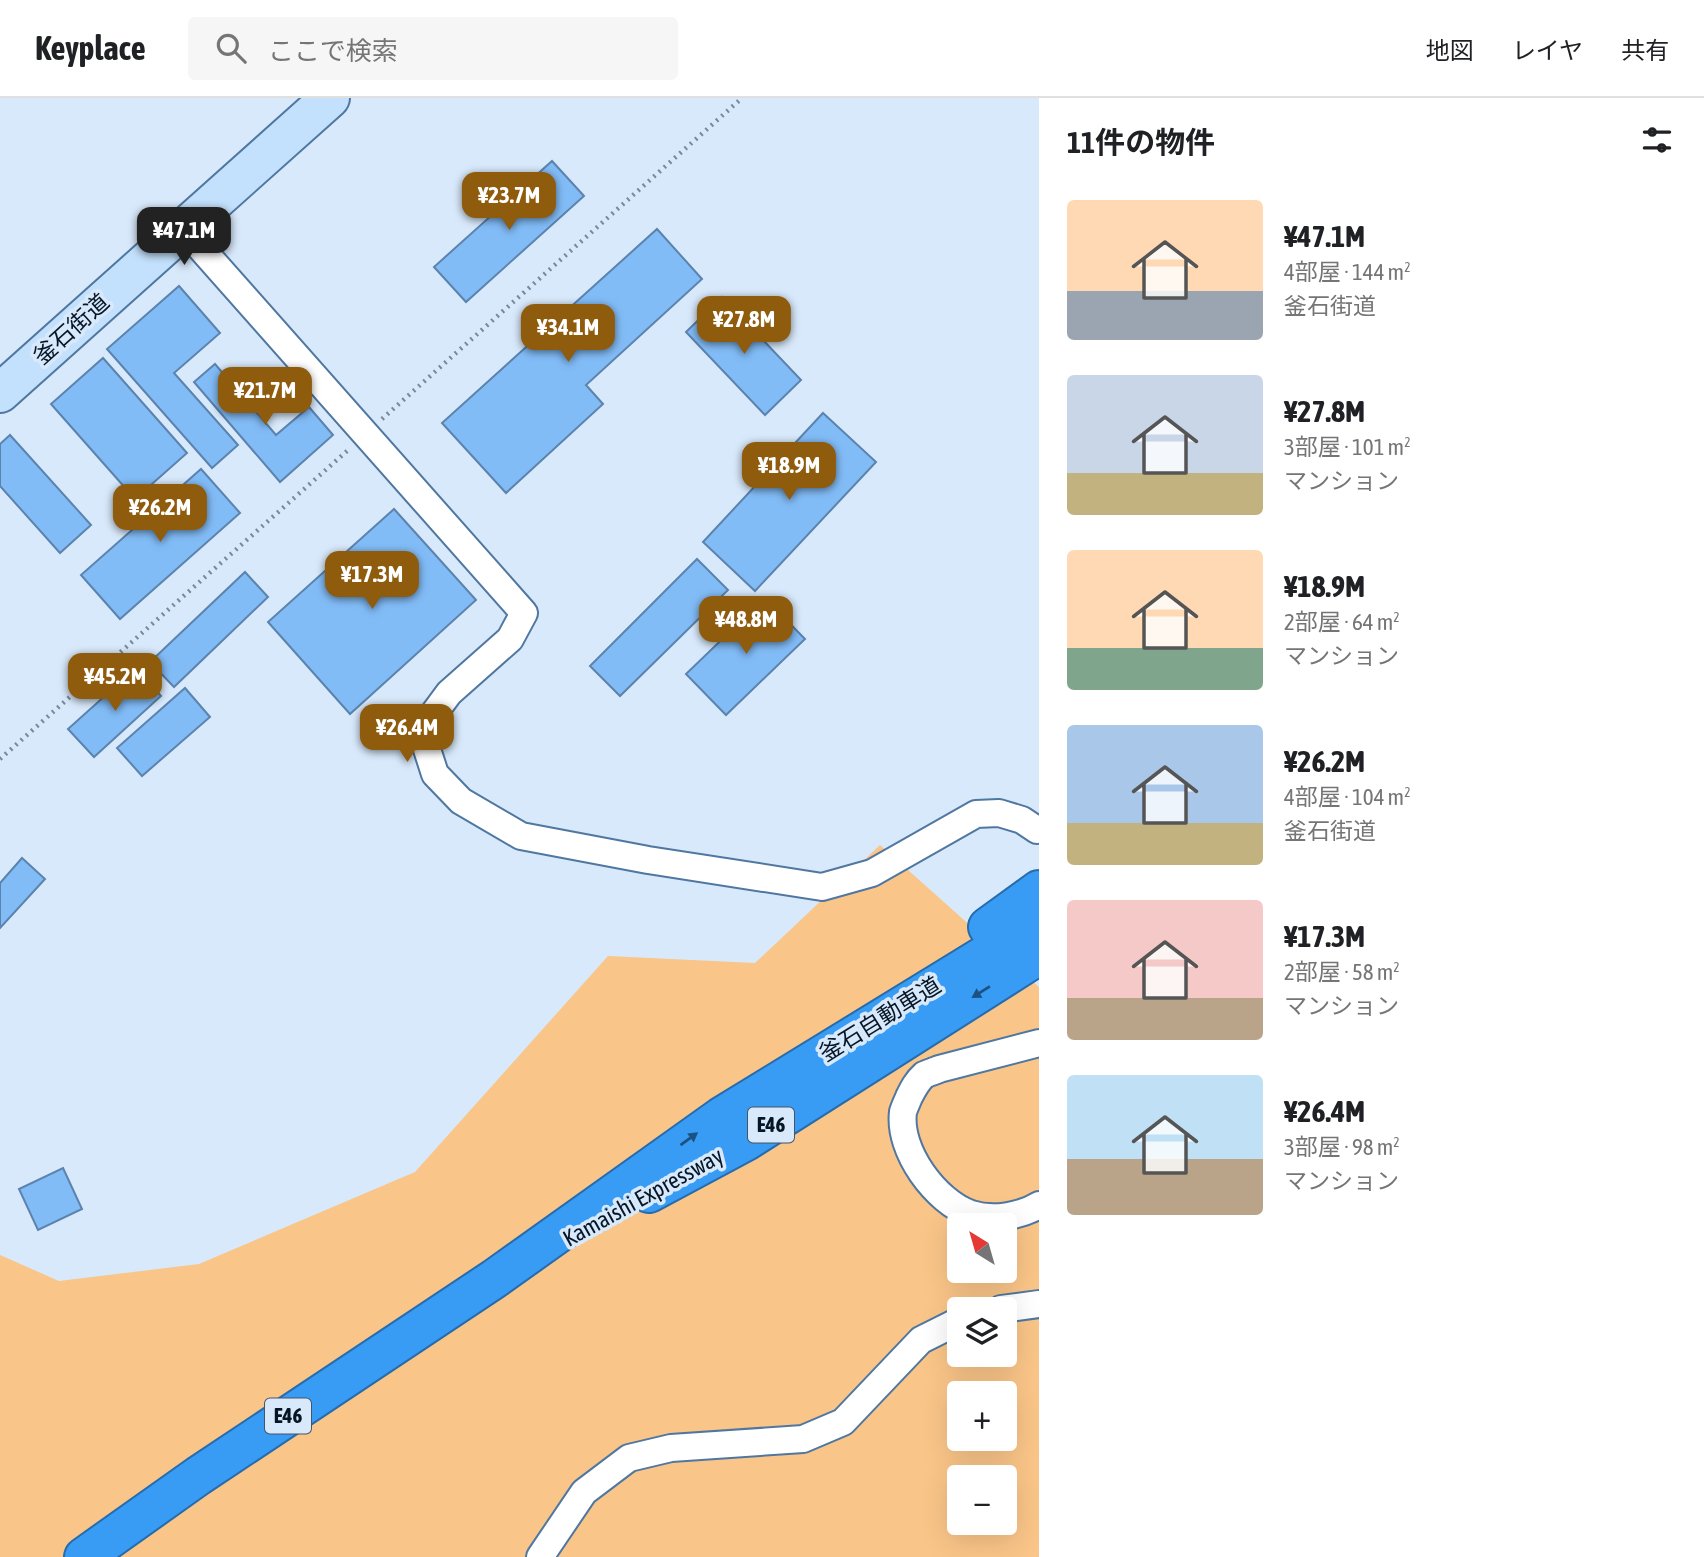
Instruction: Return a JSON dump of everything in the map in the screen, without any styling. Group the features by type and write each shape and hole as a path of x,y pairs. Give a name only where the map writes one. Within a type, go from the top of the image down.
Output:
{"highway":[{"path":"721,1117 1039,890"},
{"name":"釜石自動車道","path":"721,1117 1039,922"},
{"name":"Kamaishi Expressway","path":"494,1279 746,1140 1039,955"},
{"name":"Kamaishi Expressway","path":"84,1557 198,1476 494,1279 721,1117"}],"street":[{"name":"釜石街道","path":"0,393 330,98"},
{"path":"183,228 524,614 510,639 449,693 432,716 425,743 435,774 461,801 521,835 648,860 821,887 872,873 976,814 999,813 1021,820 1037,830"},
{"path":"1039,1043 939,1069 924,1076 913,1088 903,1112 912,1158 941,1197 972,1214 1001,1217 1028,1212 1039,1205"},
{"path":"1017,1307 1039,1304"},
{"path":"540,1557 584,1492 629,1458 671,1448 803,1439 843,1422 921,1340 947,1327"}],"shaded area":[{"path":"880,845 1039,987 1039,1557 0,1557 0,1255 59,1281 199,1264 415,1172 608,956 755,963"}],"building":[{"path":"552,161 584,196 466,302 434,267"},
{"path":"657,229 702,279 586,385 603,404 506,493 442,423"},
{"path":"179,286 220,333 174,373 238,445 212,468 107,349"},
{"path":"722,297 801,380 765,415 686,332"},
{"path":"103,358 187,453 135,499 51,404"},
{"path":"215,364 276,435 309,407 333,435 280,482 194,382"},
{"path":"823,413 876,462 755,591 703,542"},
{"path":"10,435 91,525 60,553 0,486 0,444"},
{"path":"201,469 240,513 120,619 81,575"},
{"path":"394,509 476,600 350,714 268,622"},
{"path":"697,559 728,590 620,696 590,666"},
{"path":"245,572 268,597 174,687 150,662"},
{"path":"765,598 805,639 726,715 686,674"},
{"path":"136,668 161,696 94,757 68,729"},
{"path":"185,688 210,717 142,776 117,748"},
{"path":"22,858 45,879 0,928 0,883"},
{"path":"63,1168 82,1209 38,1230 19,1189"}]}
